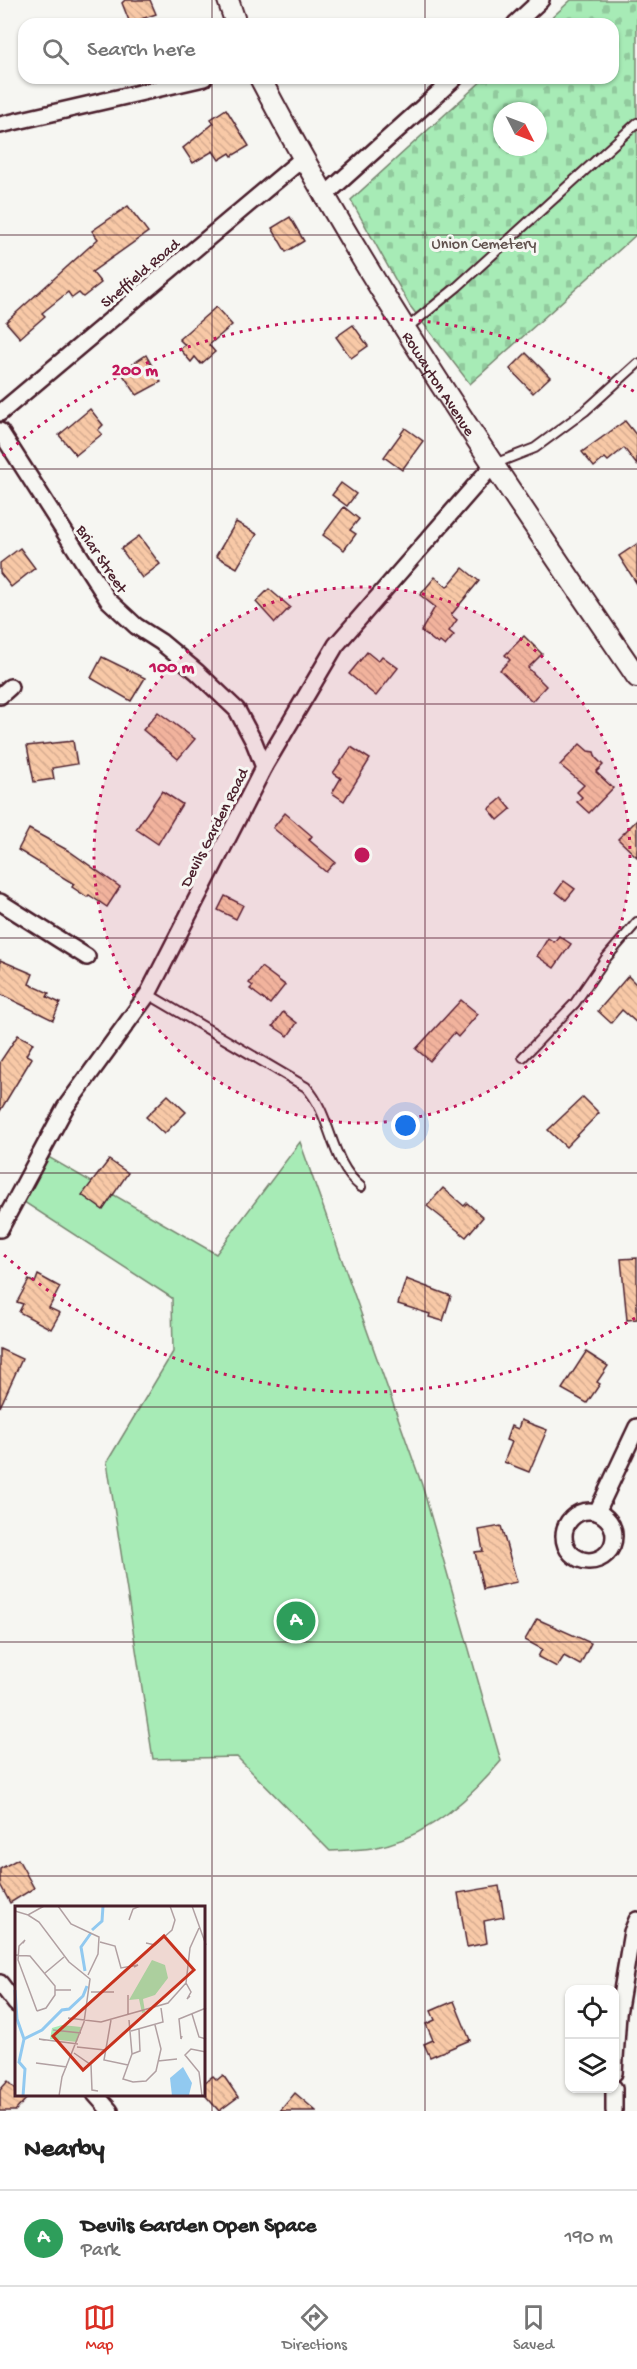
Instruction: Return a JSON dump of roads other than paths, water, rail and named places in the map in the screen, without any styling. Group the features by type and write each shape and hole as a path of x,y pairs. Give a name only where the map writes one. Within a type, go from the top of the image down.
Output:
{"street":[{"path":"228,0 234,18"},
{"path":"522,18 541,0"},
{"path":"0,125 178,84"},
{"name":"Rowayton Avenue","path":"263,84 323,197 406,329 493,465 637,677"},
{"path":"323,197 448,84"},
{"name":"Sheffield Road","path":"0,413 302,159"},
{"name":"Briar Street","path":"0,431 108,600 136,626 161,642 197,672 237,710 264,767"},
{"name":"Devils Garden Road","path":"0,1229 65,1108 148,994 264,767 336,645 493,465"},
{"path":"0,902 87,957"},
{"path":"597,1512 620,1458 637,1426"},
{"path":"617,2039 618,2014 632,1932 637,1920"},
{"path":"0,1983 15,2003"},
{"path":"614,2093 614,2111"},
{"path":"97,2096 110,2111"}],"lane":[{"path":"406,329 457,287 637,123"},
{"path":"493,465 535,448 585,411 637,364"},
{"path":"523,1058 575,1003 606,958 637,922"},
{"path":"148,994 306,1087 319,1105 344,1172 362,1187"}],"place":[{"name":"Devils Garden Open Space","path":"296,1621"}],"park label":[{"name":"Union Cemetery","path":"484,242"}]}
